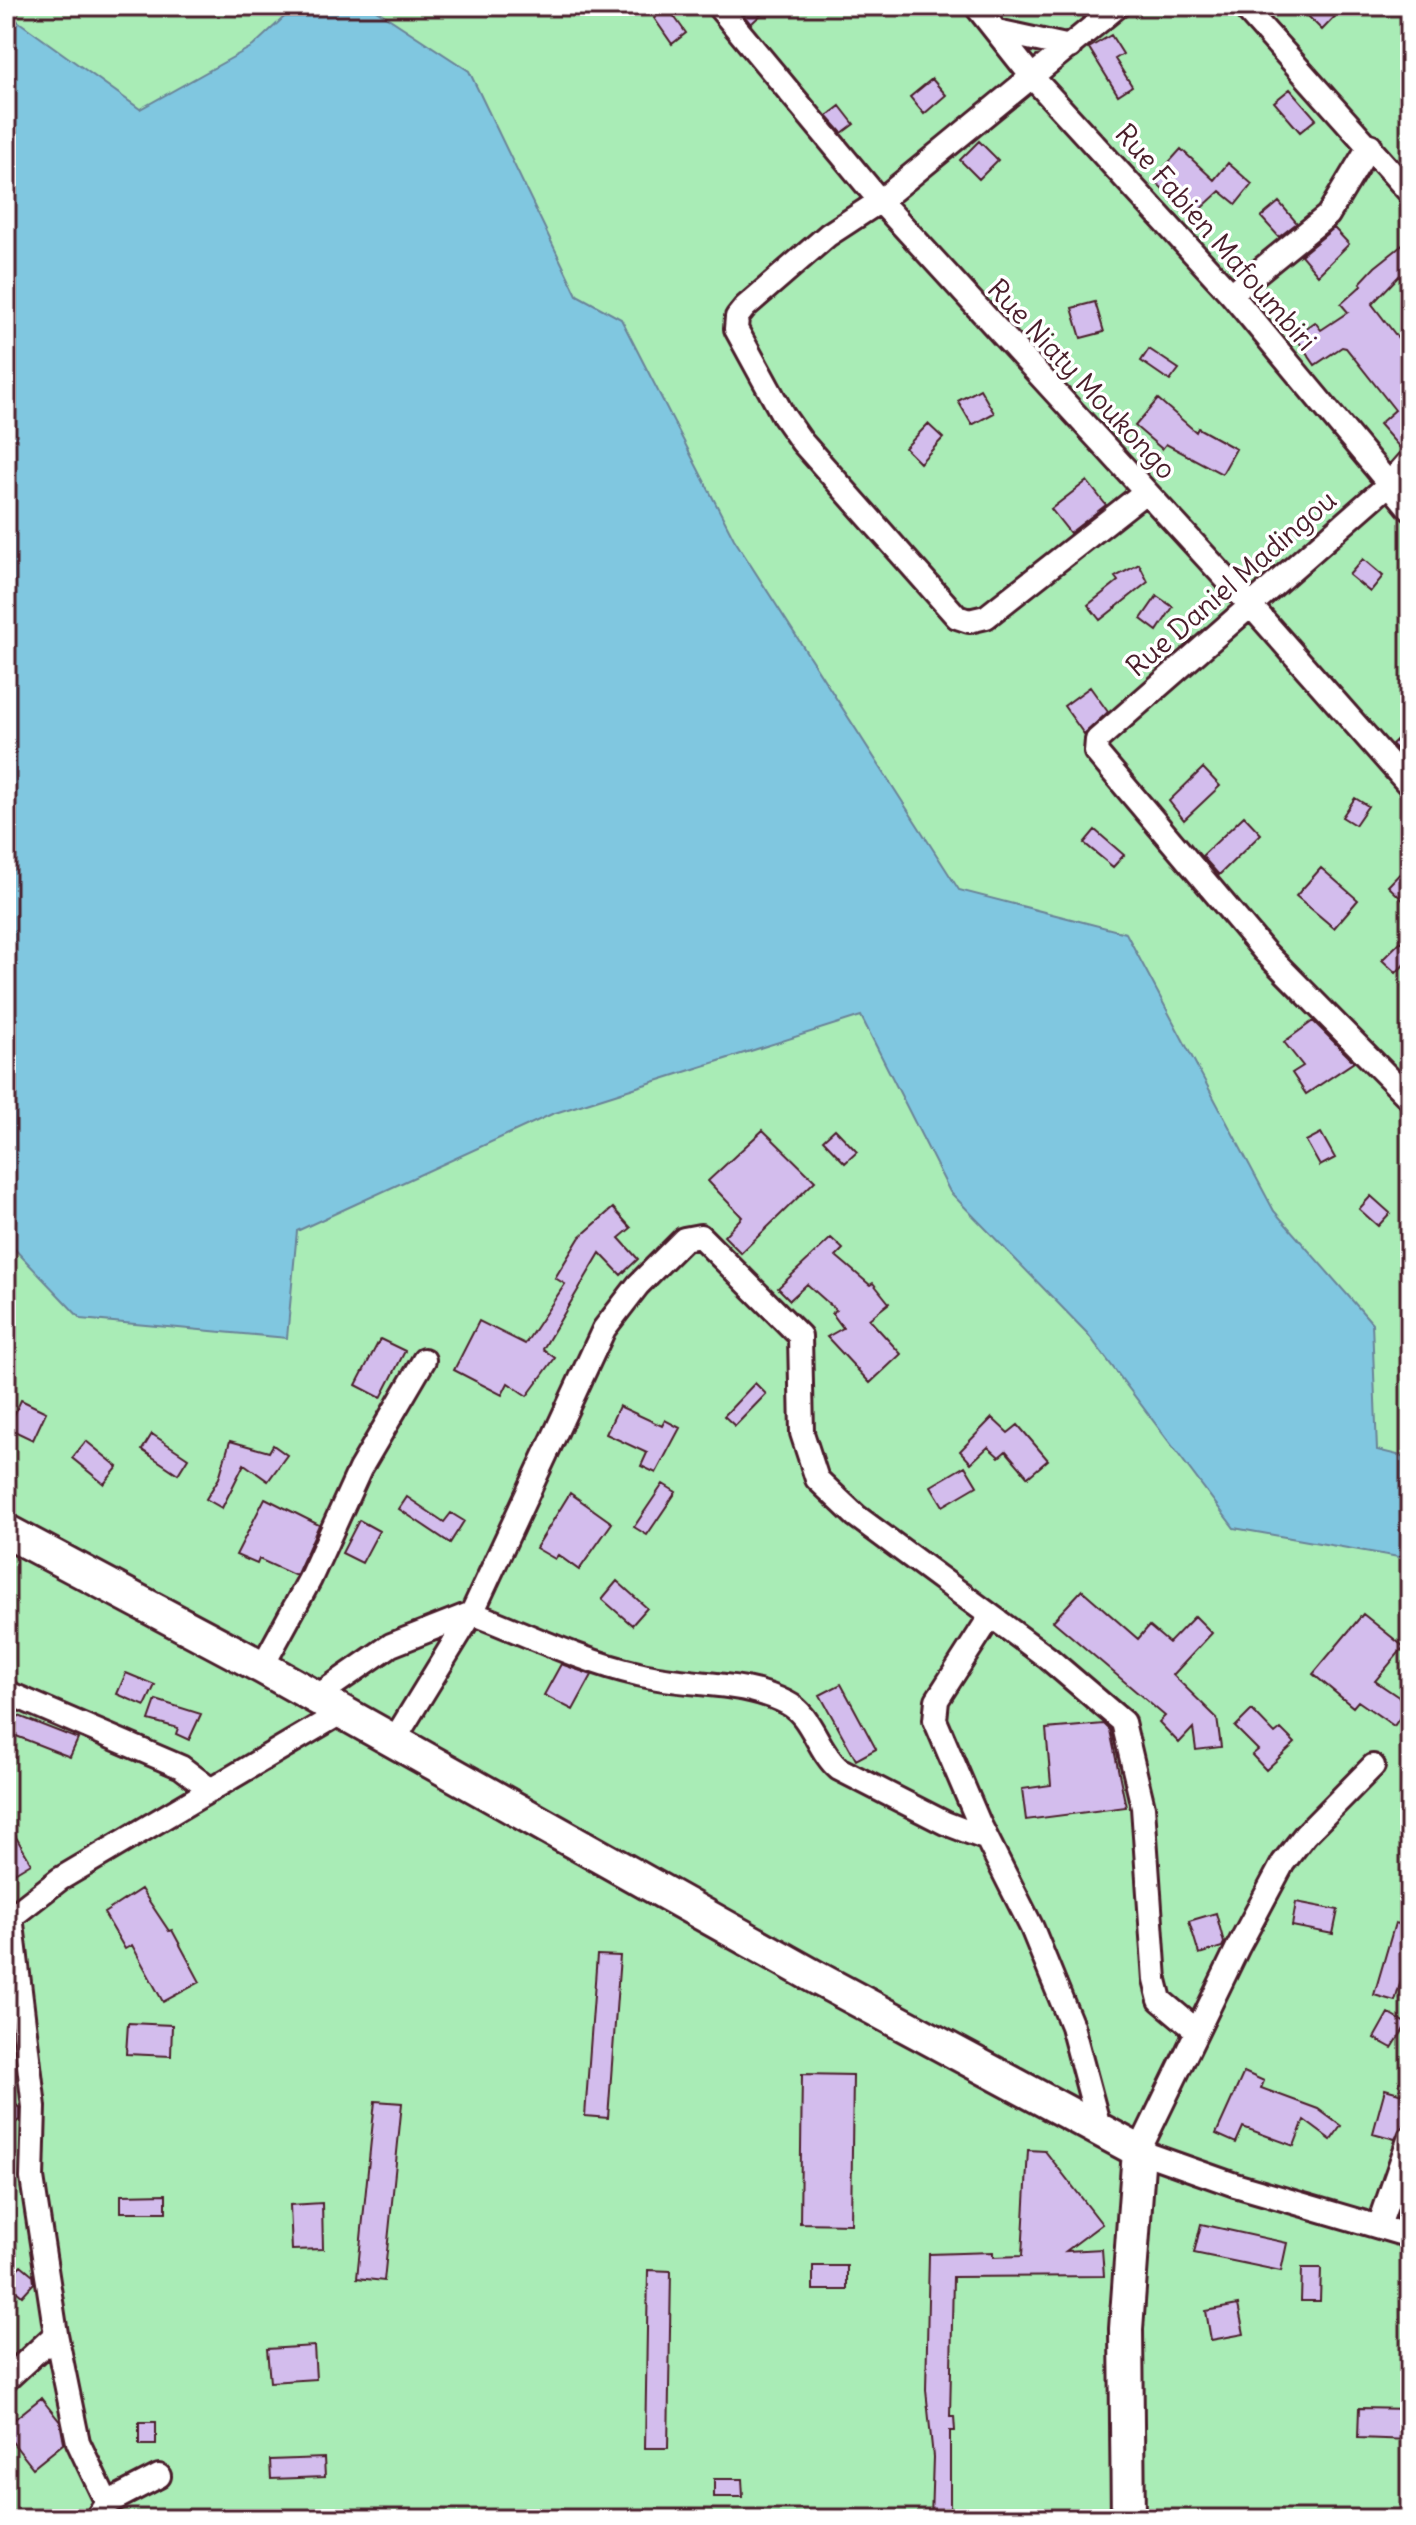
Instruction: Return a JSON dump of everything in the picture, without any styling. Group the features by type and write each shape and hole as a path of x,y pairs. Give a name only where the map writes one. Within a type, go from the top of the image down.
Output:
{"street":[{"name":"Rue Niaty Moukongo","path":"718,6 880,201 1251,606 1410,786"},
{"name":"Rue Fabien Mafoumbiri","path":"976,6 1033,78 1231,294 1410,509"},
{"path":"1118,6 880,201 828,235 745,307 737,317 736,329 783,415 802,442 957,617 969,621 986,617 1145,492"},
{"path":"1243,6 1410,193"},
{"path":"997,31 1070,47"},
{"path":"1231,294 1328,215 1370,145"},
{"name":"Rue Daniel Madingou","path":"1410,460 1388,485 1097,740 1096,752 1264,951 1410,1099"},
{"path":"393,1742 472,1613 604,1329 647,1275 684,1239 700,1236 800,1336 802,1433 817,1479 856,1516 1048,1658 1123,1722 1143,1807 1157,1990 1160,2000 1197,2031"},
{"path":"262,1667 310,1579 360,1469 424,1360"},
{"path":"6,1531 262,1667 326,1706 1101,2134 1235,2185 1410,2236"},
{"path":"159,2476 102,2511 78,2442 56,2334 32,2178 34,2107 8,1918 60,1879 211,1790 326,1706 391,1645 472,1613 637,1674 724,1684 760,1692 791,1704 806,1722 826,1758 839,1769 945,1823 987,1839"},
{"path":"990,1617 937,1700 935,1720 987,1839 1032,1928 1072,2026 1101,2134"},
{"path":"6,1692 181,1767 211,1790"},
{"path":"1128,2519 1126,2329 1139,2151 1283,1863 1305,1835 1373,1766"},
{"path":"1379,2226 1410,2137"},
{"path":"6,2380 56,2334"}],"green space":[{"path":"6,6 1410,6 1410,2519 6,2519"}],"water":[{"path":"296,6 370,6 469,71 577,295 621,319 734,539 959,890 1126,933 1274,1211 1372,1323 1377,1450 1410,1458 1410,1559 1234,1528 1087,1333 950,1192 861,1016 552,1114 297,1231 287,1338 81,1319 6,1240 6,19 12,17 140,109 253,46"}],"building":[{"path":"742,6 770,6 751,24 739,9"},
{"path":"1318,6 1345,6 1322,30 1308,16"},
{"path":"668,8 686,33 672,44 654,18"},
{"path":"1111,35 1123,54 1115,59 1132,86 1118,95 1089,48"},
{"path":"932,79 946,95 924,114 910,97"},
{"path":"1290,89 1316,119 1300,132 1274,102"},
{"path":"840,106 854,124 842,133 827,116"},
{"path":"979,141 998,160 979,179 960,160"},
{"path":"1181,149 1214,180 1228,163 1252,184 1236,204 1220,191 1193,216 1153,180"},
{"path":"1279,202 1297,223 1279,237 1261,217"},
{"path":"1334,228 1349,244 1318,275 1301,255"},
{"path":"1410,239 1410,288 1399,276 1372,304 1398,338 1410,330 1410,442 1401,449 1379,424 1395,410 1346,348 1342,347 1315,365 1295,336 1315,322 1321,330 1348,312 1341,304 1362,285 1360,283 1375,267"},
{"path":"1095,302 1104,332 1081,338 1072,308"},
{"path":"1149,349 1179,369 1170,381 1141,361"},
{"path":"980,389 994,413 972,425 958,401"},
{"path":"1158,399 1196,432 1198,428 1236,449 1222,474 1166,444 1162,449 1135,426"},
{"path":"928,424 943,438 920,463 905,448"},
{"path":"1087,481 1106,505 1070,533 1051,509"},
{"path":"1363,559 1383,576 1370,592 1349,575"},
{"path":"1139,564 1148,582 1100,620 1088,605 1118,581 1115,577"},
{"path":"1157,596 1173,607 1157,631 1141,619"},
{"path":"1090,687 1108,712 1084,734 1064,706"},
{"path":"1410,727 1410,765 1392,744"},
{"path":"1203,768 1220,786 1184,820 1169,801"},
{"path":"1355,798 1368,806 1355,825 1342,817"},
{"path":"1244,816 1261,834 1219,875 1202,856"},
{"path":"1095,830 1124,855 1113,867 1084,843"},
{"path":"1410,863 1410,907 1388,886"},
{"path":"1321,868 1358,900 1334,928 1296,896"},
{"path":"1401,941 1410,949 1410,958 1396,973 1382,960"},
{"path":"1313,1021 1354,1062 1306,1094 1292,1073 1303,1066 1284,1042"},
{"path":"835,1129 857,1152 845,1163 823,1140"},
{"path":"763,1130 815,1181 741,1253 724,1236 742,1217 708,1181"},
{"path":"1321,1133 1335,1158 1320,1166 1306,1141"},
{"path":"1371,1196 1390,1213 1378,1226 1359,1209"},
{"path":"613,1208 631,1228 619,1238 638,1259 621,1275 600,1253 543,1349 555,1358 527,1396 508,1383 502,1395 454,1370 479,1321 525,1344 565,1284 555,1278 580,1237"},
{"path":"831,1238 843,1249 836,1256 870,1285 873,1283 889,1303 869,1319 901,1354 870,1383 827,1337 843,1328 832,1313 836,1310 807,1284 790,1300 778,1288"},
{"path":"380,1339 405,1351 381,1398 356,1385"},
{"path":"755,1383 766,1394 735,1426 724,1416"},
{"path":"21,1400 46,1412 33,1440 8,1428"},
{"path":"619,1406 662,1426 665,1420 680,1428 656,1473 641,1466 647,1453 606,1434"},
{"path":"992,1418 1008,1433 1018,1425 1048,1460 1028,1477 1006,1451 999,1457 988,1447 971,1463 960,1451"},
{"path":"152,1434 188,1458 178,1474 142,1450"},
{"path":"86,1441 118,1467 104,1484 72,1458"},
{"path":"230,1441 269,1452 273,1445 287,1455 268,1481 244,1464 222,1508 206,1499 219,1478"},
{"path":"965,1466 977,1486 943,1506 931,1486"},
{"path":"663,1484 676,1492 647,1535 634,1527"},
{"path":"570,1493 612,1523 579,1570 558,1555 555,1559 536,1548"},
{"path":"407,1497 444,1522 451,1513 464,1521 450,1543 399,1509"},
{"path":"265,1498 319,1525 296,1576 259,1559 257,1564 236,1555"},
{"path":"359,1520 379,1531 362,1563 342,1553"},
{"path":"617,1581 647,1608 632,1625 602,1599"},
{"path":"1082,1590 1138,1639 1149,1626 1169,1643 1195,1616 1212,1633 1173,1675 1217,1718 1221,1747 1196,1750 1193,1728 1179,1743 1159,1722 1165,1716 1053,1621"},
{"path":"1363,1614 1404,1647 1375,1681 1409,1704 1394,1726 1358,1701 1353,1707 1313,1674"},
{"path":"561,1664 592,1675 573,1710 544,1695"},
{"path":"126,1673 155,1685 145,1706 117,1694"},
{"path":"841,1684 876,1749 856,1760 820,1695"},
{"path":"156,1700 201,1714 189,1740 176,1734 178,1728 149,1720"},
{"path":"1252,1710 1275,1734 1281,1729 1295,1743 1266,1770 1252,1755 1258,1750 1235,1727"},
{"path":"6,1711 78,1739 70,1757 6,1732"},
{"path":"1104,1724 1110,1730 1126,1807 1026,1820 1022,1789 1051,1785 1046,1729"},
{"path":"6,1820 31,1863 6,1878"},
{"path":"141,1889 169,1931 172,1930 200,1982 163,2002 132,1945 125,1949 104,1913"},
{"path":"1296,1902 1338,1910 1333,1934 1292,1926"},
{"path":"1216,1913 1224,1943 1222,1947 1199,1954 1189,1921"},
{"path":"1395,1923 1410,1928 1410,1950 1395,2001 1374,1995"},
{"path":"597,1955 620,1956 608,2118 585,2116"},
{"path":"1388,2013 1407,2024 1392,2048 1374,2038"},
{"path":"128,2023 172,2025 171,2056 126,2054"},
{"path":"1244,2072 1264,2081 1261,2088 1318,2109 1341,2126 1331,2140 1304,2120 1294,2146 1243,2127 1236,2143 1216,2134"},
{"path":"802,2074 853,2075 851,2224 800,2223"},
{"path":"1385,2089 1410,2096 1405,2124 1395,2139 1373,2133"},
{"path":"6,2094 20,2109 20,2119 6,2131"},
{"path":"375,2101 402,2103 384,2281 357,2278"},
{"path":"1028,2150 1045,2151 1102,2224 1066,2251 1102,2249 1104,2276 953,2277 950,2416 954,2416 955,2431 950,2431 950,2519 931,2519 933,2457 926,2390 929,2254 993,2252 993,2257 1022,2256"},
{"path":"166,2194 166,2212 121,2212 121,2195"},
{"path":"322,2203 323,2249 292,2250 290,2205"},
{"path":"1201,2224 1287,2243 1281,2271 1194,2253"},
{"path":"21,2265 33,2275 34,2283 22,2296 16,2291 6,2301 6,2281"},
{"path":"813,2266 847,2266 847,2290 813,2290"},
{"path":"1302,2268 1321,2268 1320,2301 1301,2301"},
{"path":"648,2270 671,2271 668,2448 645,2448"},
{"path":"1238,2305 1244,2334 1211,2340 1206,2311"},
{"path":"314,2346 316,2379 270,2382 267,2349"},
{"path":"41,2398 60,2422 64,2443 33,2468 6,2434 6,2426"},
{"path":"1359,2408 1410,2409 1410,2440 1358,2438"},
{"path":"139,2422 156,2422 156,2445 139,2445"},
{"path":"324,2458 325,2477 271,2479 270,2460"},
{"path":"714,2479 742,2479 743,2497 714,2497"}]}
